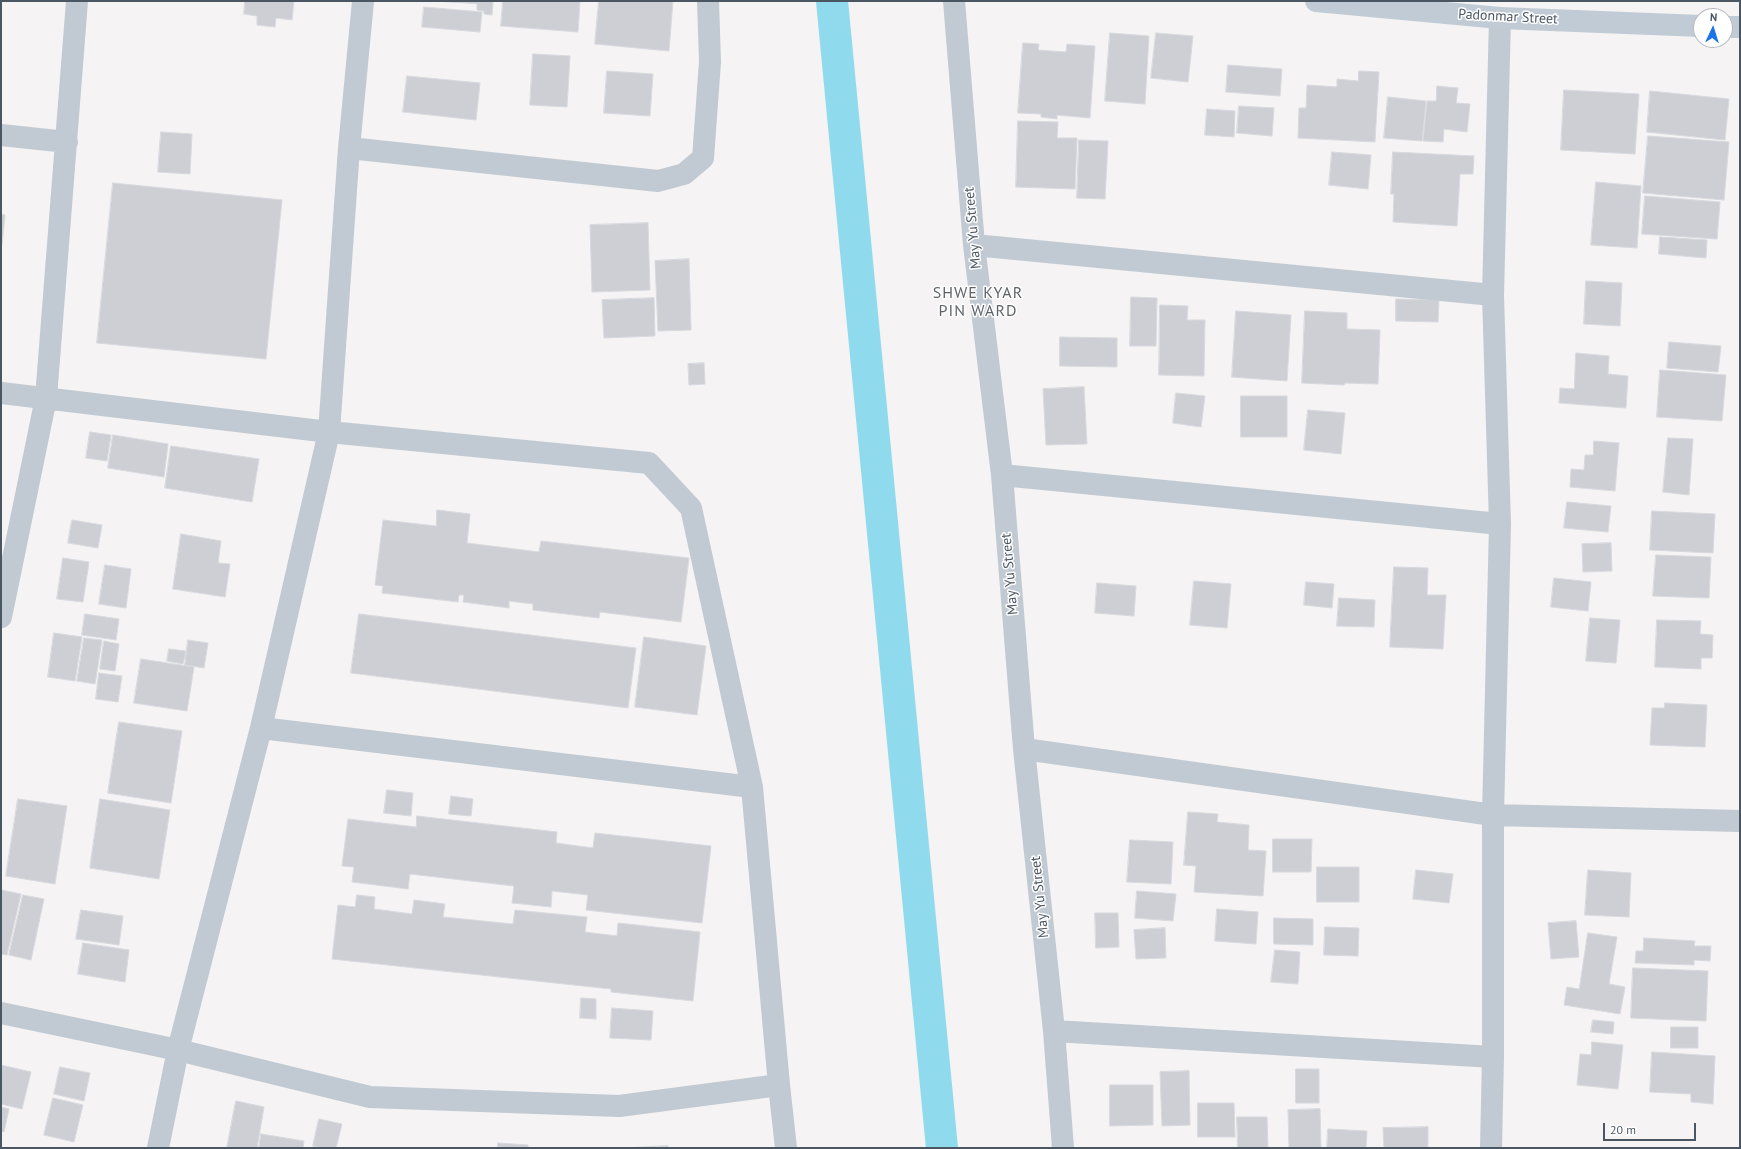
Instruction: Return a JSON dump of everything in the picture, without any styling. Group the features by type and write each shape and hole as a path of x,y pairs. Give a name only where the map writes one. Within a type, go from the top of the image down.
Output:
{"street":[{"path":"1,617 46,398 77,1"},
{"path":"158,1148 178,1050 261,728 329,432 349,148 363,1"},
{"path":"349,148 658,181 684,174 703,158 710,62 708,1"},
{"name":"May Yu Street","path":"954,1 974,245 1002,475 1024,749 1054,1030 1063,1148"},
{"name":"Padonmar Street","path":"1316,1 1500,18 1693,26"},
{"path":"1491,1148 1493,1057 1493,815 1500,524 1493,295 1500,18"},
{"path":"1,134 67,142"},
{"path":"974,245 1493,295"},
{"path":"1,393 329,432 650,463 691,508 752,787 786,1148"},
{"path":"1002,475 1500,524"},
{"path":"261,728 752,787"},
{"path":"1024,749 1493,815 1740,822"},
{"path":"1,1014 178,1050 370,1097 619,1106 779,1085"},
{"path":"1054,1030 1493,1057"}],"building":[{"path":"245,1 294,1 292,20 276,18 275,27 257,25 257,16 244,14"},
{"path":"435,1 493,1 492,15 484,14 484,11 477,10 477,4"},
{"path":"503,1 580,1 578,32 501,26"},
{"path":"599,1 673,1 669,51 595,44"},
{"path":"424,7 482,12 480,32 422,27"},
{"path":"1110,33 1149,36 1145,104 1105,101"},
{"path":"1156,33 1193,36 1188,82 1151,78"},
{"path":"1023,43 1039,44 1038,50 1066,52 1067,44 1095,46 1090,118 1057,115 1057,119 1041,117 1041,114 1018,113"},
{"path":"533,54 570,56 567,107 530,105"},
{"path":"1228,65 1282,69 1280,96 1226,92"},
{"path":"607,71 653,74 650,116 604,113"},
{"path":"1359,71 1379,72 1375,142 1298,138 1299,108 1306,108 1307,85 1337,87 1337,79 1358,81"},
{"path":"407,76 480,83 476,120 403,112"},
{"path":"1437,86 1458,88 1456,103 1470,104 1467,132 1444,129 1443,142 1423,141 1427,101 1436,101"},
{"path":"1564,90 1639,94 1635,154 1561,150"},
{"path":"1650,91 1729,99 1725,140 1647,132"},
{"path":"1388,97 1426,101 1422,141 1384,138"},
{"path":"1239,106 1274,108 1272,136 1237,133"},
{"path":"1207,109 1235,111 1234,137 1205,135"},
{"path":"1018,121 1058,122 1057,138 1077,138 1075,189 1016,187"},
{"path":"161,132 192,134 190,174 158,172"},
{"path":"1648,136 1729,142 1724,200 1643,193"},
{"path":"1079,140 1108,141 1105,199 1077,198"},
{"path":"1332,152 1371,155 1368,189 1329,185"},
{"path":"1393,152 1474,156 1473,174 1460,174 1457,226 1393,222 1394,194 1391,194"},
{"path":"1596,182 1641,186 1637,248 1591,245"},
{"path":"113,183 282,200 266,359 97,343"},
{"path":"1645,196 1720,202 1717,239 1642,234"},
{"path":"1,214 5,215 2,245 1,245"},
{"path":"648,223 650,290 592,292 590,225"},
{"path":"1660,237 1707,240 1706,258 1659,254"},
{"path":"689,259 691,330 658,331 655,261"},
{"path":"1586,281 1622,283 1620,326 1584,324"},
{"path":"1131,297 1157,298 1156,346 1130,346"},
{"path":"654,298 655,336 604,338 602,300"},
{"path":"1396,299 1439,300 1438,322 1396,321"},
{"path":"1160,305 1188,306 1187,320 1205,320 1204,376 1159,375"},
{"path":"1236,311 1291,315 1287,381 1232,377"},
{"path":"1305,311 1347,313 1347,329 1380,330 1378,384 1345,383 1344,385 1302,383"},
{"path":"1060,337 1117,338 1117,367 1060,366"},
{"path":"1669,342 1721,346 1718,372 1667,368"},
{"path":"1576,353 1609,356 1608,374 1628,376 1626,408 1559,403 1560,388 1574,389"},
{"path":"704,363 705,384 689,385 688,364"},
{"path":"1660,370 1726,375 1722,421 1657,417"},
{"path":"1084,387 1087,444 1046,445 1043,389"},
{"path":"1176,393 1205,396 1201,427 1173,423"},
{"path":"1241,396 1287,396 1287,437 1241,437"},
{"path":"1308,410 1345,413 1341,454 1304,450"},
{"path":"90,432 111,435 107,461 86,458"},
{"path":"113,435 168,444 164,477 108,468"},
{"path":"1668,438 1693,439 1689,495 1663,492"},
{"path":"1594,441 1619,443 1615,491 1570,487 1571,469 1584,470 1585,455 1593,455"},
{"path":"171,446 259,459 252,502 165,488"},
{"path":"1567,502 1611,506 1608,532 1564,528"},
{"path":"437,510 470,514 467,543 539,552 541,541 689,558 681,622 600,612 599,618 533,610 533,604 509,601 509,608 463,602 464,595 459,595 458,602 382,593 383,586 375,585 383,520 436,526"},
{"path":"1652,511 1715,514 1713,553 1650,550"},
{"path":"72,520 102,525 98,548 68,543"},
{"path":"181,534 221,541 218,563 230,564 225,597 173,589"},
{"path":"1611,543 1612,571 1583,572 1582,544"},
{"path":"1656,555 1711,557 1709,598 1653,596"},
{"path":"63,558 89,562 83,602 57,599"},
{"path":"105,565 131,569 126,608 99,604"},
{"path":"1394,567 1428,568 1427,595 1446,595 1443,649 1390,647"},
{"path":"1554,578 1591,582 1588,611 1551,607"},
{"path":"1194,581 1231,584 1227,628 1190,625"},
{"path":"1306,582 1334,584 1332,608 1304,605"},
{"path":"1097,583 1136,586 1134,616 1095,613"},
{"path":"1339,598 1375,600 1374,627 1337,626"},
{"path":"85,614 119,619 116,640 82,635"},
{"path":"359,614 636,648 628,708 351,673"},
{"path":"1590,618 1620,620 1616,663 1586,661"},
{"path":"1657,620 1701,621 1700,634 1713,635 1712,658 1701,658 1701,669 1655,667"},
{"path":"54,633 82,637 75,681 48,677"},
{"path":"644,637 706,646 697,715 635,707"},
{"path":"84,638 102,640 95,684 77,681"},
{"path":"188,640 208,643 204,668 185,665"},
{"path":"104,641 119,644 115,671 100,669"},
{"path":"169,649 186,651 183,664 167,661"},
{"path":"141,659 194,667 187,711 134,703"},
{"path":"99,673 122,676 118,702 96,699"},
{"path":"1665,703 1707,705 1705,747 1650,745 1652,708 1664,708"},
{"path":"119,722 182,731 171,803 108,793"},
{"path":"387,790 413,793 411,816 384,813"},
{"path":"451,796 473,799 471,816 449,814"},
{"path":"18,799 67,806 55,884 6,876"},
{"path":"100,799 170,810 159,879 90,868"},
{"path":"1188,812 1218,814 1217,822 1249,825 1248,850 1266,851 1263,896 1194,892 1196,866 1184,865"},
{"path":"417,816 557,832 556,843 593,848 595,833 711,846 702,923 586,910 588,895 552,891 551,907 512,903 514,886 410,874 408,889 352,882 354,867 342,866 348,819 416,827"},
{"path":"1273,839 1312,839 1311,872 1273,872"},
{"path":"1130,840 1173,842 1171,884 1127,882"},
{"path":"1317,867 1359,867 1359,902 1317,902"},
{"path":"1416,870 1453,874 1449,903 1413,899"},
{"path":"1588,870 1631,873 1629,917 1585,915"},
{"path":"1,890 21,894 7,955 1,954"},
{"path":"1137,891 1176,894 1173,921 1135,918"},
{"path":"23,895 44,899 31,960 9,955"},
{"path":"357,895 375,897 374,909 412,914 414,900 445,904 443,917 513,924 515,910 587,917 585,932 617,936 618,923 700,932 693,1001 611,992 611,989 332,959 338,905 355,907"},
{"path":"1217,909 1258,912 1256,944 1215,941"},
{"path":"81,910 123,916 119,945 76,939"},
{"path":"1095,913 1118,913 1119,947 1096,948"},
{"path":"1274,918 1313,919 1313,945 1274,944"},
{"path":"1576,921 1579,957 1551,959 1548,923"},
{"path":"1325,927 1359,928 1358,956 1324,955"},
{"path":"1165,928 1166,958 1136,959 1134,930"},
{"path":"1588,933 1617,937 1609,984 1625,987 1620,1014 1564,1005 1567,987 1579,989"},
{"path":"1644,938 1695,941 1694,946 1711,946 1710,961 1694,960 1694,965 1635,963 1636,951 1643,951"},
{"path":"83,943 129,950 125,982 78,974"},
{"path":"1275,950 1300,952 1298,984 1271,982"},
{"path":"1633,968 1708,971 1706,1021 1631,1018"},
{"path":"581,998 596,999 596,1019 580,1018"},
{"path":"612,1008 653,1011 651,1040 610,1038"},
{"path":"1593,1020 1614,1022 1613,1034 1591,1032"},
{"path":"1671,1027 1698,1027 1698,1048 1671,1048"},
{"path":"1592,1042 1623,1045 1618,1089 1577,1085 1580,1054 1591,1055"},
{"path":"1652,1052 1715,1056 1713,1104 1691,1102 1691,1094 1650,1092"},
{"path":"1,1065 31,1072 22,1109 1,1104"},
{"path":"60,1067 90,1073 84,1101 54,1094"},
{"path":"1296,1069 1319,1069 1319,1103 1296,1103"},
{"path":"1189,1071 1190,1125 1162,1126 1160,1072"},
{"path":"1110,1085 1153,1085 1153,1125 1110,1126"},
{"path":"53,1098 83,1105 74,1142 44,1135"},
{"path":"236,1101 264,1107 257,1148 227,1148"},
{"path":"1198,1103 1234,1103 1235,1137 1198,1137"},
{"path":"1,1107 9,1109 4,1132 1,1131"},
{"path":"1320,1109 1321,1148 1289,1148 1288,1110"},
{"path":"1237,1117 1267,1117 1268,1148 1238,1148"},
{"path":"319,1119 342,1124 336,1148 322,1148 313,1146"},
{"path":"1428,1127 1428,1148 1384,1148 1383,1128"},
{"path":"1328,1129 1367,1131 1366,1148 1327,1148"},
{"path":"261,1134 304,1141 303,1148 259,1148"},
{"path":"498,1143 528,1145 528,1148 498,1148"},
{"path":"668,1146 668,1148 625,1148"}],"waterway":[{"path":"832,1 942,1148"}],"district":[{"name":"SHWE KYAR PIN WARD","path":"978,302"}]}
